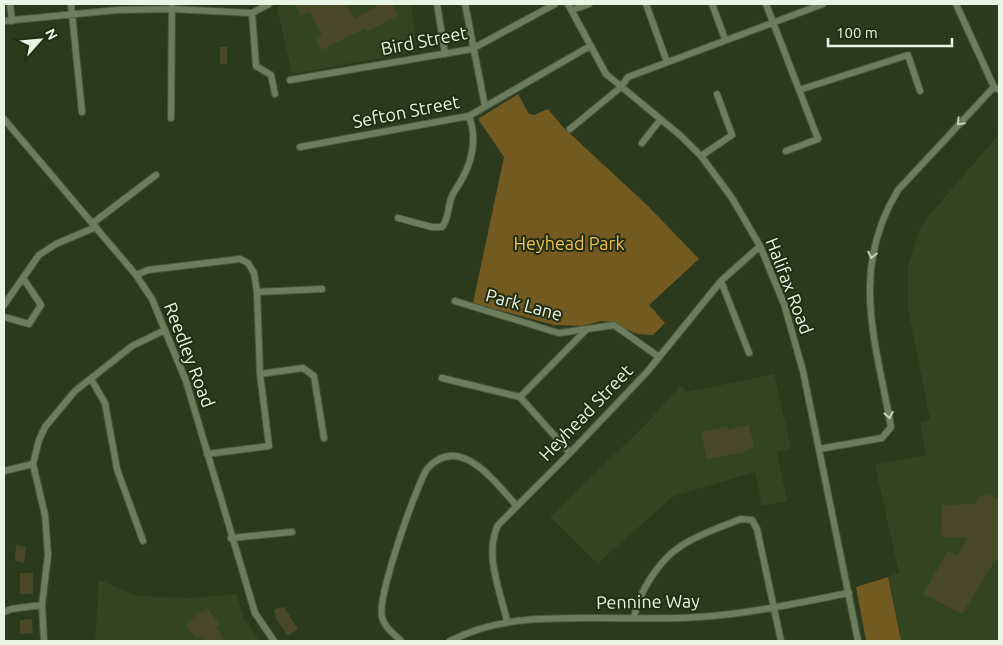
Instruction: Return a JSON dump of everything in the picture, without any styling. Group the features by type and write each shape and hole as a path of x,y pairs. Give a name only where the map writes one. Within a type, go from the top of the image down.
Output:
{"street":[{"path":"10,4 12,20"},
{"path":"71,4 82,112"},
{"path":"4,21 73,15 117,7 172,7 252,12 269,4"},
{"path":"437,4 445,54"},
{"path":"465,4 472,48 485,106"},
{"name":"Bird Street","path":"290,80 472,48 555,4"},
{"path":"570,7 589,4"},
{"path":"646,4 667,62"},
{"path":"712,4 725,39"},
{"path":"766,4 818,139 786,151"},
{"path":"570,129 621,87 628,76 822,4"},
{"path":"819,449 882,438 891,427 868,303 868,272 886,208 898,190 996,88 956,4"},
{"path":"171,118 172,7"},
{"name":"Halifax Road","path":"570,7 606,74 681,136 701,156 732,198 760,246 784,304 803,371 858,641"},
{"path":"252,12 256,66 272,75 275,94"},
{"name":"Sefton Street","path":"300,147 469,116 590,46"},
{"path":"799,90 908,55 920,91"},
{"path":"701,156 732,135 717,94"},
{"path":"398,218 432,227 442,227 447,221 453,193 466,170 474,146 474,132 469,116"},
{"name":"Reedley Road","path":"4,119 95,225 136,275 152,299 186,381 256,613 274,641"},
{"path":"642,142 660,120"},
{"path":"4,305 39,255 95,225 156,175"},
{"name":"Heyhead Street","path":"507,621 491,553 491,538 498,525 570,453 659,357 721,281 760,246"},
{"path":"136,275 148,270 240,259 248,263 254,273 257,292 260,374 269,446 207,454"},
{"path":"4,317 29,324 41,305 23,278"},
{"path":"721,281 749,353"},
{"path":"257,292 322,289"},
{"name":"Park Lane","path":"454,301 559,333 614,325 659,357"},
{"path":"520,397 587,329"},
{"path":"44,641 42,605 48,555 45,515 33,464 46,427 76,391 132,346 165,330"},
{"path":"260,374 303,368 309,370 314,376 324,438"},
{"path":"442,378 520,397 570,453"},
{"path":"91,379 105,403 118,469 143,541"},
{"path":"401,641 385,625 381,610 398,541 427,469 433,462 447,456 473,461 516,505"},
{"path":"4,471 33,464"},
{"path":"634,618 636,602 645,585 680,546 741,519 752,520 757,529 781,641"},
{"path":"232,538 292,532"},
{"name":"Pennine Way","path":"450,641 464,634 507,621 546,617 634,618 720,615 849,593"},
{"path":"4,612 11,609 42,605"}],"shaded area":[{"path":"283,4 411,4 417,51 292,74 277,7"},
{"path":"999,134 999,641 894,641 901,639 888,577 899,573 875,465 926,455 920,422 930,419 908,308 908,267 918,233 926,219"},
{"path":"774,374 791,448 777,452 787,501 762,506 755,472 674,496 599,562 599,565 550,517 646,424 680,386 688,392"},
{"path":"99,580 137,596 190,598 237,594 243,617 260,641 95,641"}],"green space":[{"name":"Heyhead Park","path":"518,94 529,114 534,115 548,109 563,127 648,206 699,259 649,305 665,323 653,335 637,334 610,322 601,321 583,326 554,325 473,303 504,157 478,119"},
{"path":"888,577 901,640 866,641 856,587"}],"building":[{"path":"294,4 346,4 354,19 376,7 374,4 392,4 398,15 367,32 365,28 322,50 315,38 322,35 310,12 301,16"},
{"path":"220,47 227,47 227,64 220,64"},
{"path":"749,425 754,447 744,450 745,452 707,459 701,432 727,426 728,430"},
{"path":"989,495 999,500 999,557 962,614 923,594 948,551 957,556 967,538 941,537 942,505 974,504 980,496"},
{"path":"16,545 26,547 24,563 15,561"},
{"path":"20,573 33,573 33,594 20,594"},
{"path":"284,607 298,629 288,636 276,619 274,609"},
{"path":"207,608 220,625 216,628 225,641 206,641 202,636 197,640 185,625"},
{"path":"32,619 33,633 20,634 20,620"}]}
